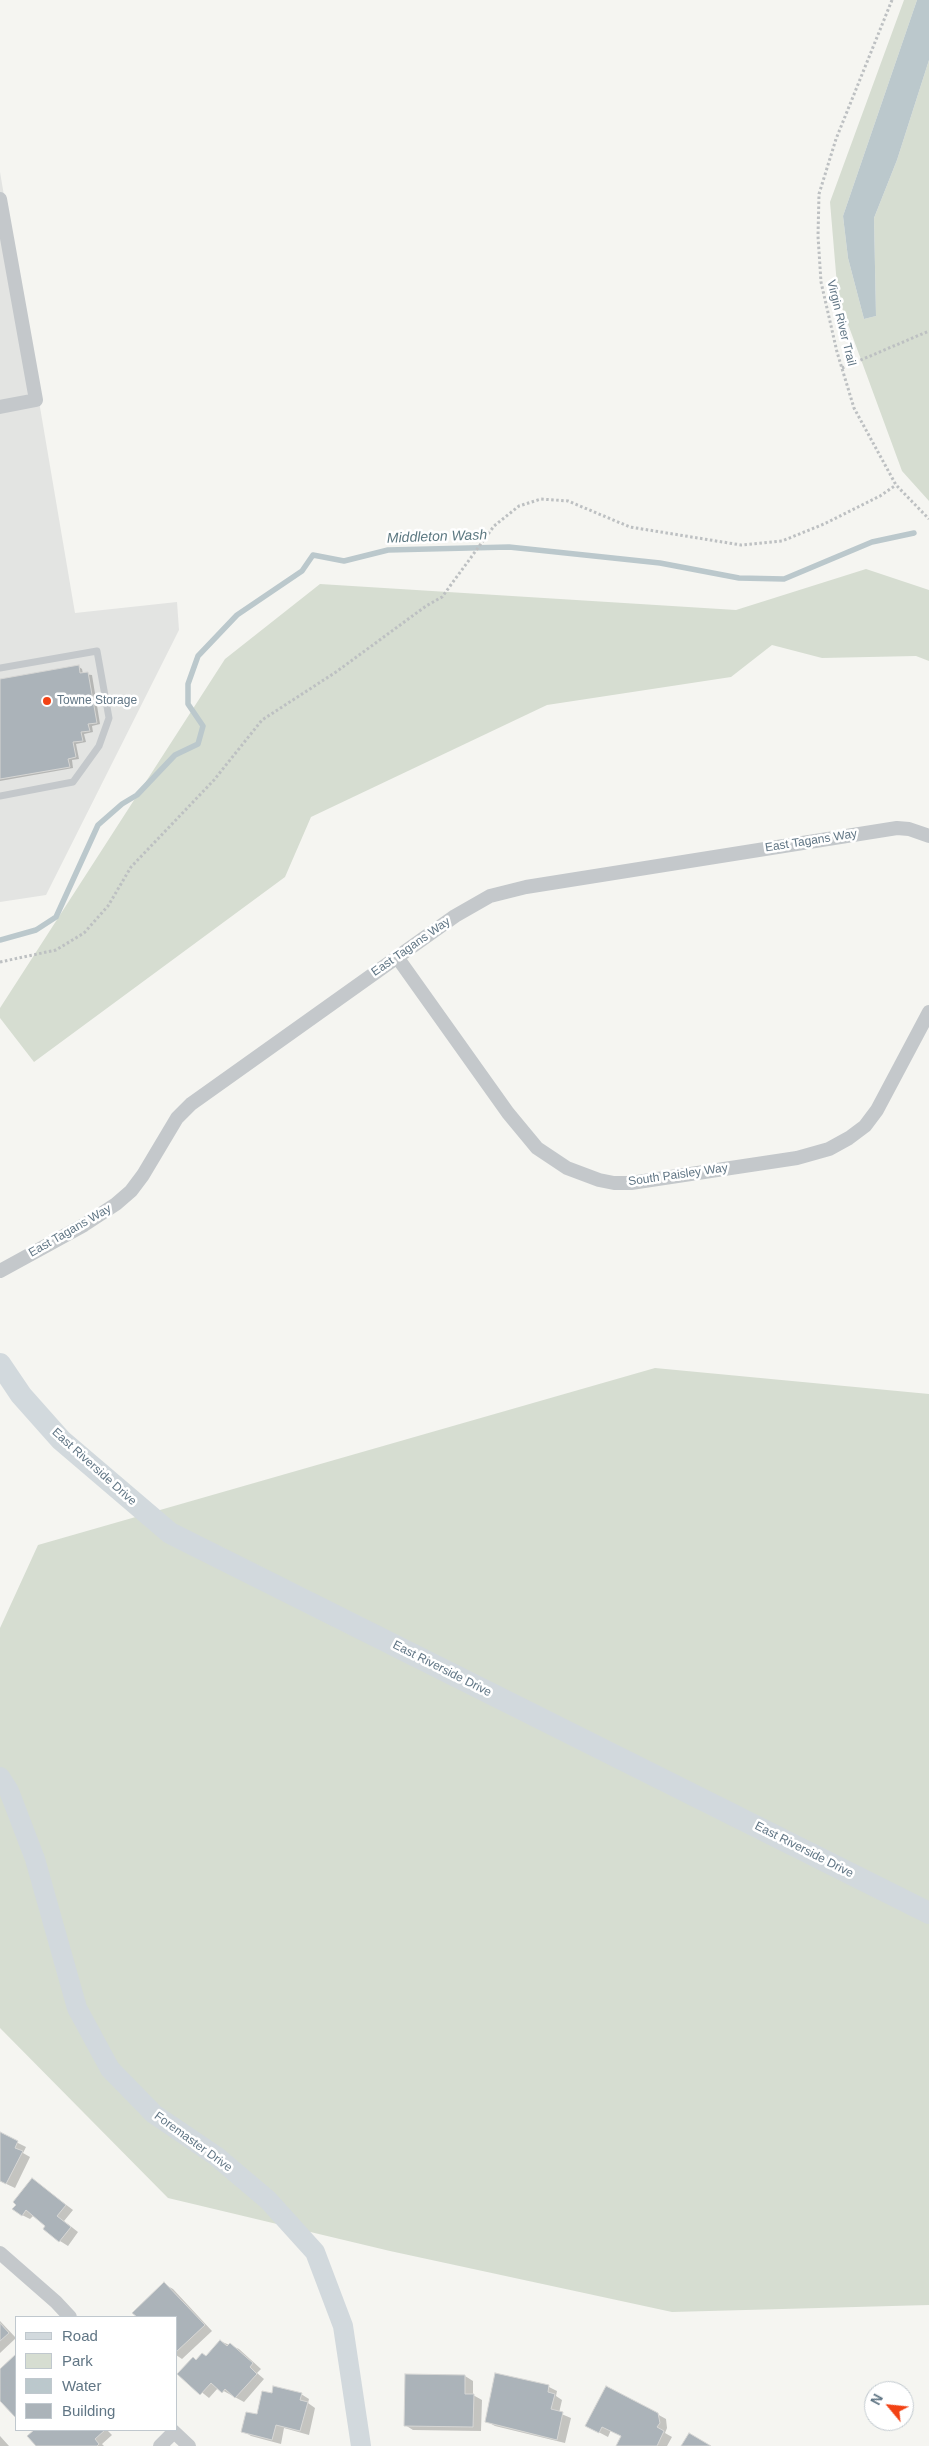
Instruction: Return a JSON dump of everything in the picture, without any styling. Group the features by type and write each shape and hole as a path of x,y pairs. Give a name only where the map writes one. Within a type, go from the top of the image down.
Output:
{"main road":[{"name":"East Riverside Drive","path":"0,1364 21,1395 61,1440 170,1533 929,1913"},
{"name":"Foremaster Drive","path":"0,1777 9,1791 35,1859 77,2008 110,2069 154,2114 216,2156 268,2200 314,2252 343,2326 361,2446"}],"street":[{"path":"0,199 36,400 0,406"},
{"name":"East Tagans Way","path":"0,1271 84,1225 116,1204 131,1191 143,1175 177,1118 191,1104 461,912 490,896 506,890 898,828 924,834"},
{"name":"South Paisley Way","path":"397,957 508,1113 528,1138 538,1148 567,1168 599,1180 614,1183 631,1183 797,1158 836,1145 865,1126 877,1110 929,1012"},
{"path":"0,2253 56,2302 69,2316"},
{"path":"160,2446 173,2431 189,2446"}],"lane":[{"path":"0,668 97,651 109,718 99,746 73,782 0,796"}],"path":[{"name":"Virgin River Trail","path":"892,0 836,140 819,194 821,282 854,408 896,485 929,519"},
{"path":"842,368 929,331"},
{"path":"0,962 56,950 84,933 108,906 131,867 214,780 262,720 336,672 426,606 442,597 494,526 519,506 541,499 568,501 630,527 741,545 782,541 790,538 880,496 896,485"}],"shaded area":[{"path":"0,172 75,613 177,602 179,630 46,895 0,902"}],"green space":[{"path":"904,0 917,0 843,216 848,258 864,319 876,316 874,218 897,160 929,60 929,501 902,471 838,297 830,202"},
{"path":"866,569 929,590 929,661 916,656 822,658 772,645 731,677 547,705 311,817 285,877 34,1062 0,1018 0,1008 225,659 320,584 736,610"},
{"path":"655,1368 929,1394 929,2305 672,2312 390,2251 168,2198 0,2028 0,1628 38,1545"}],"water":[{"path":"917,0 929,0 929,60 897,160 874,218 876,316 864,319 848,258 843,216"}],"building":[{"name":"Towne Storage","path":"79,665 80,673 88,672 97,723 88,724 90,731 81,732 83,741 73,742 76,757 68,759 70,767 0,779 0,679"},
{"path":"0,2132 18,2141 15,2148 23,2151 6,2184 0,2181"},
{"path":"32,2178 66,2205 57,2216 71,2227 59,2242 43,2229 45,2226 26,2210 22,2216 12,2209 16,2205 13,2202"},
{"path":"164,2282 205,2325 178,2350 178,2316 136,2316 132,2313"},
{"path":"0,2323 9,2333 0,2341"},
{"path":"220,2340 227,2346 230,2343 253,2363 250,2367 257,2374 235,2398 225,2389 222,2393 211,2383 200,2395 178,2373 193,2357 196,2360 202,2353 206,2356"},
{"path":"15,2355 15,2417 0,2401 0,2369"},
{"path":"495,2373 549,2385 548,2392 555,2394 551,2409 563,2412 557,2440 485,2422"},
{"path":"405,2374 465,2375 465,2394 474,2394 473,2427 404,2426"},
{"path":"273,2386 302,2393 300,2400 308,2402 300,2431 276,2425 272,2440 241,2432 246,2412 257,2414 262,2391 272,2393"},
{"path":"606,2386 658,2413 660,2423 657,2427 664,2431 657,2446 616,2446 621,2436 602,2427 599,2433 585,2426"},
{"path":"33,2431 104,2431 95,2439 99,2444 97,2446 36,2446 27,2436"},
{"path":"689,2433 711,2446 681,2446"}],"waterway":[{"name":"Middleton Wash","path":"0,940 36,930 56,917 98,825 122,804 137,795 175,755 198,744 203,726 188,704 188,684 198,656 237,615 302,571 313,555 344,561 388,550 509,547 660,563 739,578 784,579 872,542 914,533"}],"place":[{"name":"Towne Storage","path":"47,701"}]}
